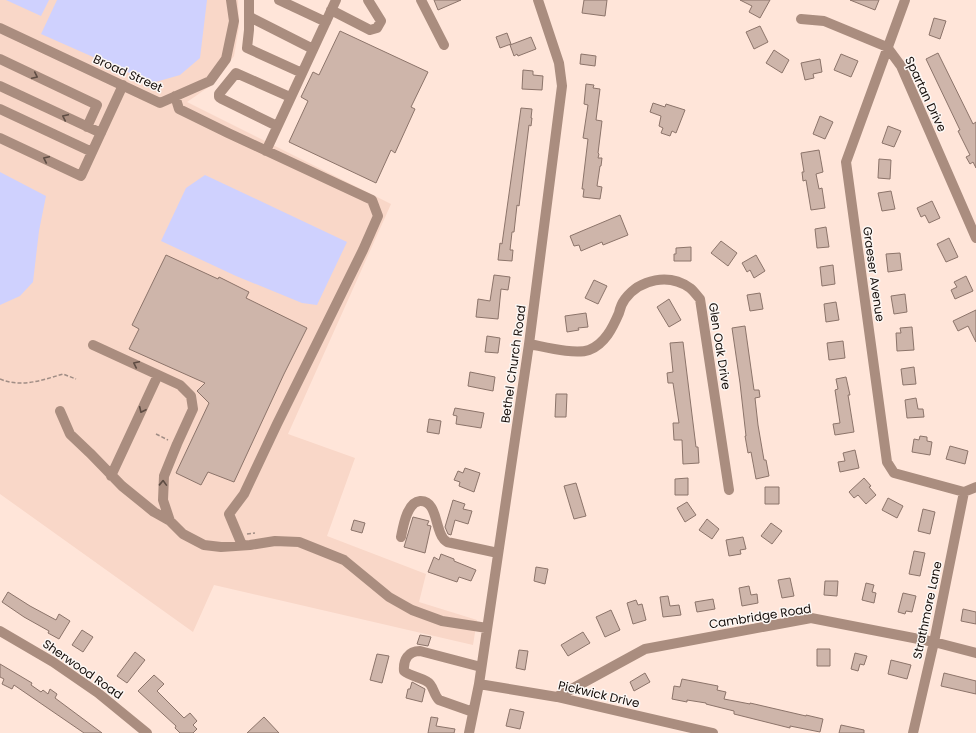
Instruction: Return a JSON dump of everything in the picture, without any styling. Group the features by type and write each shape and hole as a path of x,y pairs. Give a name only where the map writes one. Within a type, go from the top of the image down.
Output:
{"street":[{"name":"Broad Street","path":"0,28 160,103 210,81 226,60 234,21 231,0"},
{"path":"249,0 250,17 247,49 302,73"},
{"path":"279,0 326,22"},
{"path":"266,151 336,0"},
{"path":"331,10 370,30 377,28 381,21 368,0"},
{"path":"421,0 444,44"},
{"name":"Bethel Church Road","path":"469,733 479,684 529,344 562,86 559,63 538,0"},
{"name":"Graeser Avenue","path":"905,0 846,162 887,462 894,473 964,492"},
{"path":"250,17 313,49"},
{"path":"800,19 824,21 887,47"},
{"name":"Spartan Drive","path":"887,47 901,66 976,238"},
{"path":"0,59 97,105 87,127"},
{"path":"277,126 222,99 219,97 220,94 236,73 290,98"},
{"path":"0,138 81,176 123,85"},
{"path":"0,86 101,133"},
{"path":"175,96 179,108 266,151 372,200 378,216 364,250 277,424 244,494 229,514 242,545"},
{"path":"0,109 92,152"},
{"name":"Glen Oak Drive","path":"529,344 578,352 589,350 600,344 608,334 615,322 624,300 634,289 647,282 661,279 678,282 690,289 700,299 729,490"},
{"path":"93,345 180,385 191,396 193,409 164,476 163,500 170,521"},
{"path":"111,476 158,375"},
{"path":"60,411 70,434 111,476 154,512 170,521 183,534 204,545 221,547 275,541 299,542 344,560 389,597 412,610 442,622 487,628"},
{"path":"964,492 976,487"},
{"name":"Strathmore Lane","path":"913,733 934,642 964,492"},
{"path":"400,537 408,510 413,504 421,501 426,502 431,506 442,538 447,542 498,553"},
{"name":"Cambridge Road","path":"557,697 645,649 811,618 934,642 976,653"},
{"name":"Sherwood Road","path":"0,631 53,662 98,693 147,733"},
{"path":"473,712 439,700 426,680 409,675 404,671 403,666 406,658 411,652 420,651 481,667"},
{"name":"Pickwick Drive","path":"479,684 557,697 713,733"}],"path":[{"path":"0,379 20,383 33,383 63,374 76,379"},
{"path":"156,434 168,440"}],"shaded area":[{"path":"0,0 238,0 239,27 234,56 213,84 187,102 391,204 288,434 355,458 327,536 426,574 419,602 477,620 473,645 214,585 193,632 0,494"},
{"path":"6,0 49,0 41,16"},
{"path":"57,0 207,0 200,58 180,75 152,83 41,34"},
{"path":"0,172 46,196 39,231 33,282 20,296 0,305"},
{"path":"205,175 347,242 317,305 302,303 236,276 161,241 186,188"}],"building":[{"path":"434,0 461,0 438,10"},
{"path":"584,0 607,0 605,16 582,13"},
{"path":"740,0 770,0 760,18 749,12 752,6"},
{"path":"850,0 879,0 875,10"},
{"path":"934,18 946,21 940,39 929,35"},
{"path":"760,26 768,42 754,49 746,32"},
{"path":"340,31 428,72 411,107 415,109 395,153 391,150 376,183 289,142 308,101 301,97 313,72 319,75"},
{"path":"507,33 511,44 500,48 496,37"},
{"path":"531,37 536,49 518,56 517,54 514,56 510,45"},
{"path":"774,50 789,60 782,73 766,63"},
{"path":"938,53 973,124 976,122 976,168 973,162 970,164 966,157 970,155 958,131 960,130 926,59"},
{"path":"581,54 596,56 595,66 580,64"},
{"path":"841,54 858,61 851,77 834,70"},
{"path":"820,59 822,72 813,74 814,78 805,80 801,63"},
{"path":"523,70 533,71 533,75 543,76 542,90 522,89"},
{"path":"586,84 594,85 593,88 600,89 596,120 602,121 598,158 602,158 597,186 602,187 600,199 583,197 584,189 582,189 588,139 583,138 588,105 584,104"},
{"path":"653,103 665,107 666,104 685,110 676,133 672,131 670,136 661,133 663,128 659,126 661,116 650,112"},
{"path":"521,108 532,109 532,118 531,126 529,125 519,206 517,205 514,232 512,232 510,250 513,250 512,261 498,260 500,243 502,244"},
{"path":"820,116 833,122 825,139 813,134"},
{"path":"888,126 901,131 894,147 882,143"},
{"path":"819,150 823,172 816,174 819,189 822,188 825,208 811,210 806,180 803,181 802,172 804,172 801,153"},
{"path":"879,159 891,160 890,179 878,178"},
{"path":"891,191 895,209 882,211 878,193"},
{"path":"932,201 940,218 929,223 925,215 921,217 917,208"},
{"path":"620,215 628,235 603,245 602,242 581,251 579,245 574,246 570,236"},
{"path":"826,227 829,247 817,248 815,229"},
{"path":"949,238 958,257 946,262 937,244"},
{"path":"721,241 737,253 728,266 711,253"},
{"path":"691,247 691,261 674,261 676,248"},
{"path":"900,253 902,270 888,272 886,254"},
{"path":"166,255 218,279 219,277 249,292 246,298 307,328 234,482 208,472 201,485 176,473 209,403 197,391 205,383 129,349 139,329 132,325"},
{"path":"756,255 765,271 754,278 750,270 747,272 742,263"},
{"path":"833,265 835,284 822,286 820,267"},
{"path":"494,275 510,277 508,290 501,289 498,319 476,317 478,299 490,301"},
{"path":"966,276 973,291 955,299 951,290 957,287 954,282"},
{"path":"594,280 607,286 598,304 585,298"},
{"path":"760,293 763,309 750,311 747,295"},
{"path":"905,294 907,312 894,314 891,296"},
{"path":"669,299 681,320 669,327 657,307"},
{"path":"836,302 839,320 826,322 824,304"},
{"path":"976,310 976,342 968,326 958,331 953,321"},
{"path":"586,313 588,327 578,328 579,330 567,332 565,316"},
{"path":"745,326 754,390 759,390 760,397 755,398 758,425 764,460 766,460 769,476 756,479 751,452 748,453 745,436 740,383 732,328"},
{"path":"912,327 914,350 897,351 896,333 901,333 900,328"},
{"path":"487,336 500,338 498,353 485,352"},
{"path":"843,341 845,358 829,360 827,343"},
{"path":"683,342 699,463 683,464 682,440 674,440 673,423 679,423 673,383 668,383 667,373 673,372 670,343"},
{"path":"914,367 916,384 903,385 901,369"},
{"path":"470,372 495,377 493,391 468,386"},
{"path":"846,377 850,395 848,395 854,432 835,435 833,424 840,423 835,390 838,389 836,379"},
{"path":"556,394 567,394 566,417 555,417"},
{"path":"916,398 918,409 923,409 924,417 907,418 905,400"},
{"path":"455,408 484,413 481,428 456,424 457,416 453,415"},
{"path":"429,419 441,421 439,434 427,432"},
{"path":"920,436 927,437 927,441 932,442 930,455 912,452 914,439 919,440"},
{"path":"950,446 968,451 965,464 946,459"},
{"path":"855,450 859,468 840,472 838,462 845,461 843,453"},
{"path":"465,468 480,473 474,492 459,486 460,482 454,480 458,471 463,473"},
{"path":"688,478 688,495 675,495 675,479"},
{"path":"864,478 876,495 866,504 858,495 854,498 849,492"},
{"path":"576,483 586,516 574,519 564,486"},
{"path":"765,487 779,487 779,504 765,504"},
{"path":"888,498 903,506 897,518 882,510"},
{"path":"453,500 465,504 463,509 472,511 468,524 455,520 451,535 448,534 445,527"},
{"path":"687,502 696,515 685,522 677,508"},
{"path":"923,509 935,512 930,534 918,531"},
{"path":"413,517 429,521 427,525 431,526 425,553 404,547"},
{"path":"707,519 719,529 712,539 699,530"},
{"path":"354,520 365,523 362,533 351,530"},
{"path":"771,523 782,531 772,544 761,536"},
{"path":"743,537 746,549 740,550 741,554 729,556 726,540"},
{"path":"914,551 925,553 920,576 909,574"},
{"path":"441,554 476,570 471,581 459,577 457,582 428,572 434,557 439,560"},
{"path":"536,567 548,569 545,584 534,581"},
{"path":"790,578 794,596 782,598 778,580"},
{"path":"825,581 838,581 837,596 824,595"},
{"path":"866,583 874,585 872,592 876,593 874,603 862,600"},
{"path":"749,586 751,595 757,594 758,603 742,606 739,588"},
{"path":"8,592 56,620 59,614 70,621 59,639 48,633 49,631 24,617 2,602"},
{"path":"903,593 916,596 912,612 906,611 905,614 898,612"},
{"path":"668,596 670,606 679,605 681,615 663,617 660,597"},
{"path":"713,599 715,609 697,612 695,602"},
{"path":"636,600 638,605 642,604 646,620 633,624 627,603"},
{"path":"963,609 976,612 976,624 961,621"},
{"path":"611,610 620,630 605,637 596,617"},
{"path":"82,630 93,637 83,652 72,645"},
{"path":"583,632 590,643 568,656 561,645"},
{"path":"420,635 431,637 428,646 417,644"},
{"path":"817,649 830,649 830,666 817,666"},
{"path":"519,650 528,651 525,670 516,668"},
{"path":"135,652 145,660 127,683 117,676"},
{"path":"855,653 867,656 864,665 860,664 858,671 851,669"},
{"path":"377,654 389,656 382,683 370,680"},
{"path":"891,660 911,665 907,679 888,674"},
{"path":"0,664 32,683 31,685 41,692 43,690 48,694 50,689 57,694 55,698 102,733 84,733 14,685 12,689 2,684 4,679 0,677"},
{"path":"645,673 650,682 634,691 630,682"},
{"path":"944,673 976,681 976,694 941,686"},
{"path":"154,675 164,684 157,691 184,718 190,713 197,721 193,725 197,729 193,733 180,733 175,728 176,726 138,691"},
{"path":"682,679 718,686 717,690 726,692 724,699 750,703 823,719 820,732 790,726 790,728 734,714 734,711 706,703 687,700 687,702 672,699 674,686 680,687"},
{"path":"412,682 425,689 422,702 406,698 408,689 410,689"},
{"path":"510,709 524,712 520,729 506,726"},
{"path":"264,717 279,733 247,733"},
{"path":"431,717 438,718 436,726 455,729 454,733 428,733"},
{"path":"841,725 864,730 864,733 839,733"}]}
